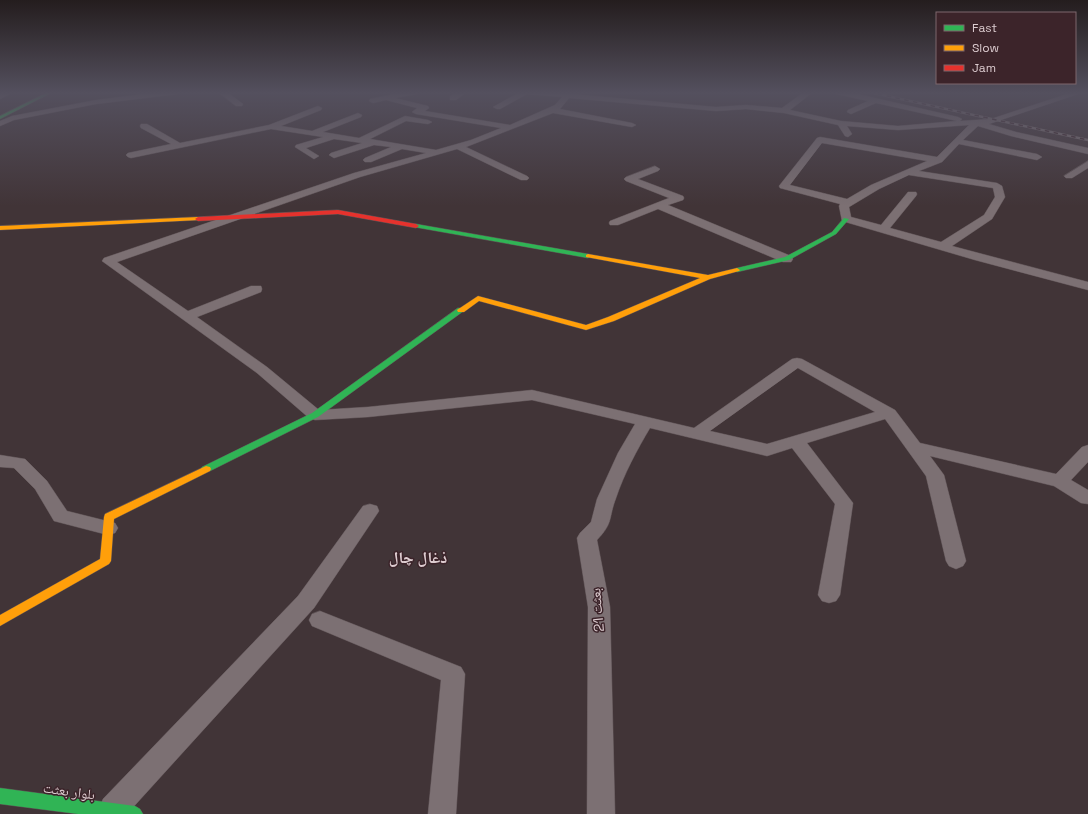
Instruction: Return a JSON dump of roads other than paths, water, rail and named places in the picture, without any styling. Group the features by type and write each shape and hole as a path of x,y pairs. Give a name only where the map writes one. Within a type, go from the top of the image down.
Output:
{"main road":[{"path":"0,228 338,212 708,277"},
{"path":"0,621 105,561 109,517 315,415 478,298 586,328 611,320 708,277 787,258 809,248 834,233 846,219"},
{"name":"بلوار بعثت","path":"0,796 135,814"}],"street":[{"path":"151,130 178,145"},
{"path":"131,155 256,130"},
{"path":"292,130 437,152"},
{"path":"313,133 321,130"},
{"path":"361,140 381,130"},
{"path":"504,130 474,142 356,175 108,262 262,370 315,415 368,412 532,395 767,450 889,413"},
{"path":"845,130 848,134"},
{"path":"969,130 939,160 874,187 844,206 846,219 1088,286"},
{"path":"1000,130 1088,151"},
{"path":"314,156 299,147 334,136"},
{"path":"368,160 421,139"},
{"path":"849,203 784,186 820,140 939,160"},
{"path":"957,141 1038,158"},
{"path":"334,155 374,142"},
{"path":"457,146 524,178"},
{"path":"998,159 1006,151"},
{"path":"1069,176 1088,164"},
{"path":"614,223 679,198 629,179 655,170"},
{"path":"907,172 997,186 1000,197 988,217 943,246"},
{"path":"883,230 912,194"},
{"path":"658,205 787,258"},
{"path":"186,317 256,289"},
{"path":"697,433 797,362 889,413 935,475 956,561"},
{"name":"بعثت 21","path":"601,814 599,607 587,538 600,525 606,499 627,454 646,421"},
{"path":"796,441 844,502 829,595"},
{"path":"915,447 1060,481 1088,498"},
{"path":"1060,481 1088,451"},
{"path":"0,461 19,462 41,485 61,516 108,528"},
{"path":"112,811 306,602 370,511"},
{"path":"320,620 453,674 442,814"}],"railway":[{"path":"1042,130 1088,140"}],"district":[{"name":"ذغال چال","path":"418,557"}]}
